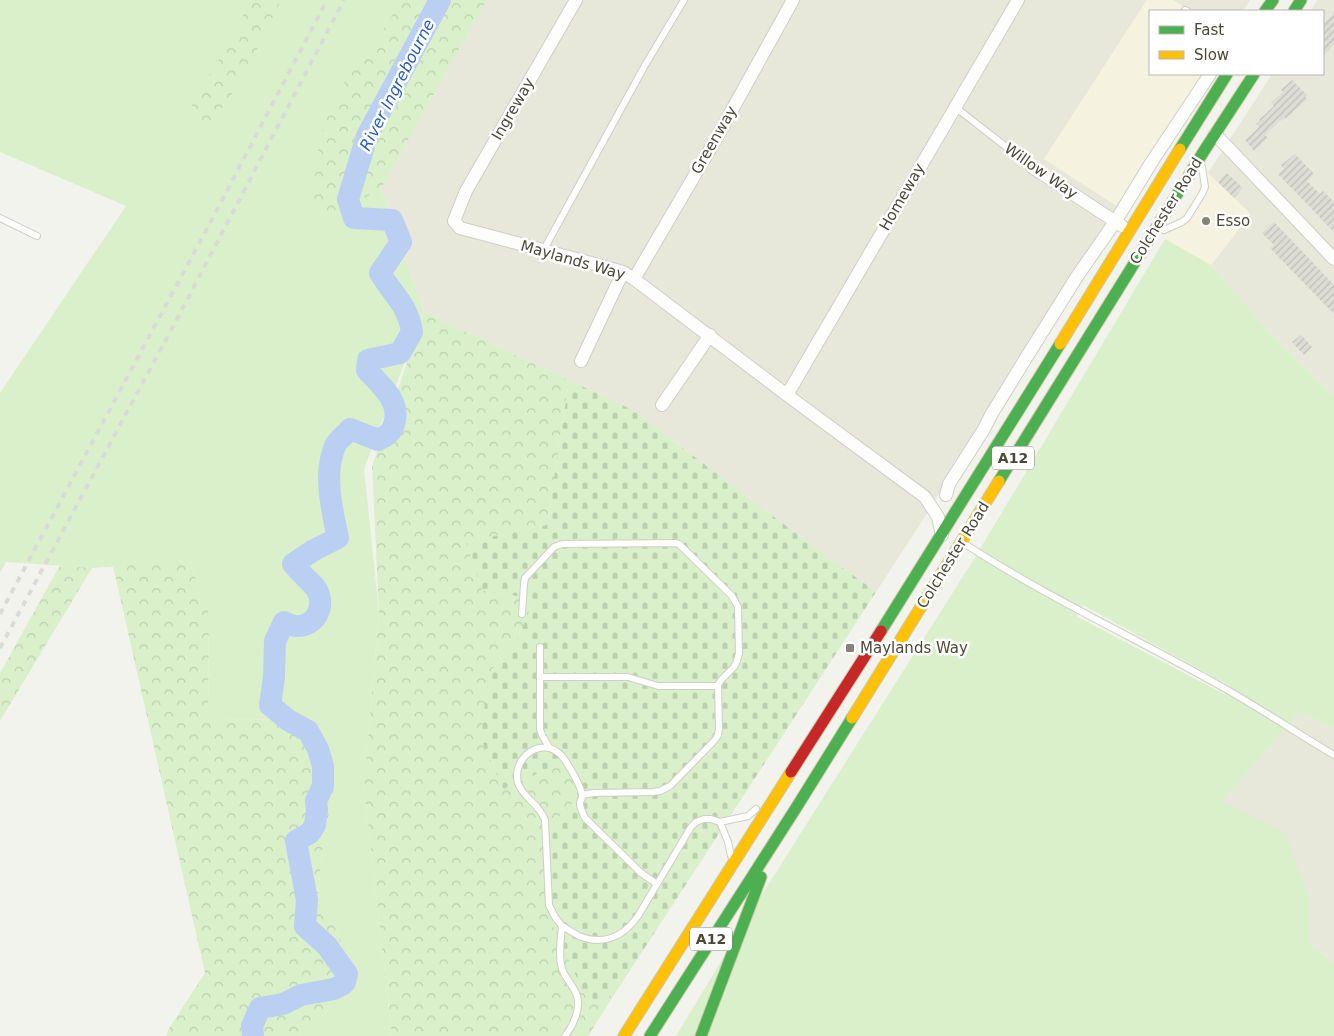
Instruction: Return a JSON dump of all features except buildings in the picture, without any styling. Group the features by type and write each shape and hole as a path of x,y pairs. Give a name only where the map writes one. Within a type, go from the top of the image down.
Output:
{"highway":[{"name":"Colchester Road","path":"624,1036 941,529 976,480 1226,75"},
{"name":"Colchester Road","path":"650,1036 796,808 1204,151 1253,75"},
{"name":"A12","path":"702,1036 756,894 772,843"}],"street":[{"name":"Ingreway","path":"454,221 466,191 576,0"},
{"name":"Greenway","path":"581,361 628,275 717,137 793,0"},
{"name":"Homeway","path":"787,395 1018,0"},
{"name":"Colchester Road","path":"941,529 945,496 950,484 1078,276 1209,75"},
{"path":"1215,134 1334,259"},
{"name":"Willow Way","path":"1032,167 1131,231"},
{"name":"Maylands Way","path":"454,221 460,228 628,275 925,497 936,513 941,529"},
{"path":"662,406 710,335"},
{"path":"925,497 945,496 976,480"}],"lane":[{"path":"543,251 644,67 684,0"},
{"name":"Willow Way","path":"955,107 1032,167"},
{"path":"1148,241 1162,231 1187,218 1202,194 1205,187 1202,162 1204,151"},
{"path":"0,218 36,236"},
{"path":"962,542 991,561 1079,611 1223,688 1334,755"},
{"path":"522,614 525,578 558,545 679,544 732,596 738,607 739,653 734,667 721,680 718,686 719,729 715,740 670,786 660,792 594,793 582,795"},
{"path":"540,647 540,729 549,747"},
{"path":"540,677 628,677 658,686 718,686"},
{"path":"784,770 813,736"},
{"path":"657,884 641,873 585,818 580,804 582,795 571,768 556,750 549,747 537,748 524,756 519,763 518,784 523,793 539,809 545,820 549,906 554,917 562,926 579,936 592,939 605,940 617,936 631,926 696,822 711,818 720,822 748,816 759,806"},
{"path":"720,822 728,842 732,866"},
{"path":"562,926 560,954 562,968 577,995 578,1003 576,1015 565,1036"}],"shaded area":[{"path":"487,0 1147,0 1044,159 1117,206 996,397 928,512 876,592 633,410 424,312 381,188"},
{"path":"1147,0 1173,0 1188,10 1149,10 1149,75 1202,75 1117,206 1044,159"},
{"path":"1173,0 1250,0 1244,10 1188,10"},
{"path":"1317,0 1334,0 1334,397 1273,336 1211,265 1250,214 1208,173 1271,75 1324,75 1324,10 1312,10"},
{"path":"1208,173 1251,214 1211,265 1165,239"},
{"path":"1300,712 1334,728 1334,963 1309,942 1309,898 1222,802"}],"green space":[{"path":"0,0 487,0 381,188 424,312 364,469 379,612 364,786 392,1036 299,1036 353,988 338,931 318,896 323,841 334,789 322,720 208,719 209,614 189,561 92,568 6,562 0,573 0,393 126,206 0,152"},
{"path":"250,0 281,0 244,76 214,120 199,123 191,102 208,78"},
{"path":"401,0 487,0 381,188 336,216 314,206 315,164 324,124 350,71 378,39"},
{"path":"1165,239 1211,265 1273,336 1334,397 1334,728 1300,712 1222,802 1285,832 1309,898 1309,942 1334,963 1334,1036 676,1036 749,915 974,559","holes":["1083,605 1230,686 1224,694 1076,616"]},
{"path":"424,312 569,380 547,525 466,542 483,590 535,599 515,643 490,672 502,789 563,762 584,791 590,1006 616,992 588,1036 392,1036 364,786 379,612 372,466"},
{"path":"569,380 633,410 876,592 616,992 590,1006 553,926 548,828 584,791 563,762 503,789 480,737 490,672 515,643 535,599 482,590 466,542 547,525"},
{"path":"189,561 209,614 208,719 323,720 336,781 323,841 318,896 338,931 353,988 299,1036 166,1036 205,973 113,566"},
{"path":"60,565 92,568 0,721 0,673"}],"waterway":[{"name":"River Ingrebourne","path":"253,1036 252,1026 260,1008 283,1004 301,995 334,989 345,982 347,974 327,946 305,926 307,900 296,841 310,833 315,825 316,801 323,786 323,766 318,749 308,731 288,720 270,705 274,677 275,641 284,622 293,626 309,623 317,615 319,609 320,603 317,590 293,564 314,550 338,538 331,504 329,480 331,457 335,446 350,429 378,440 389,433 395,422 394,405 391,399 367,370 368,360 400,353 412,332 404,307 380,273 401,242 392,220 354,218 348,199 367,136 440,0"}],"railway":[{"path":"0,614 210,223 327,0"},
{"path":"0,648 177,319 344,0"}],"traffic: fast":[{"path":"1266,10 1273,0"},
{"path":"1295,10 1301,0"},
{"path":"1180,149 1226,75"},
{"path":"999,481 1253,75"},
{"path":"881,631 1060,344"},
{"path":"650,1036 852,718"},
{"path":"701,1036 761,877"}],"traffic: slow":[{"path":"1060,344 1180,149"},
{"path":"852,718 999,481"},
{"path":"624,1036 791,772"}],"traffic: jam":[{"path":"791,772 881,631"}],"place":[{"name":"Esso","path":"1206,221"},
{"name":"Maylands Way","path":"850,648"}]}
